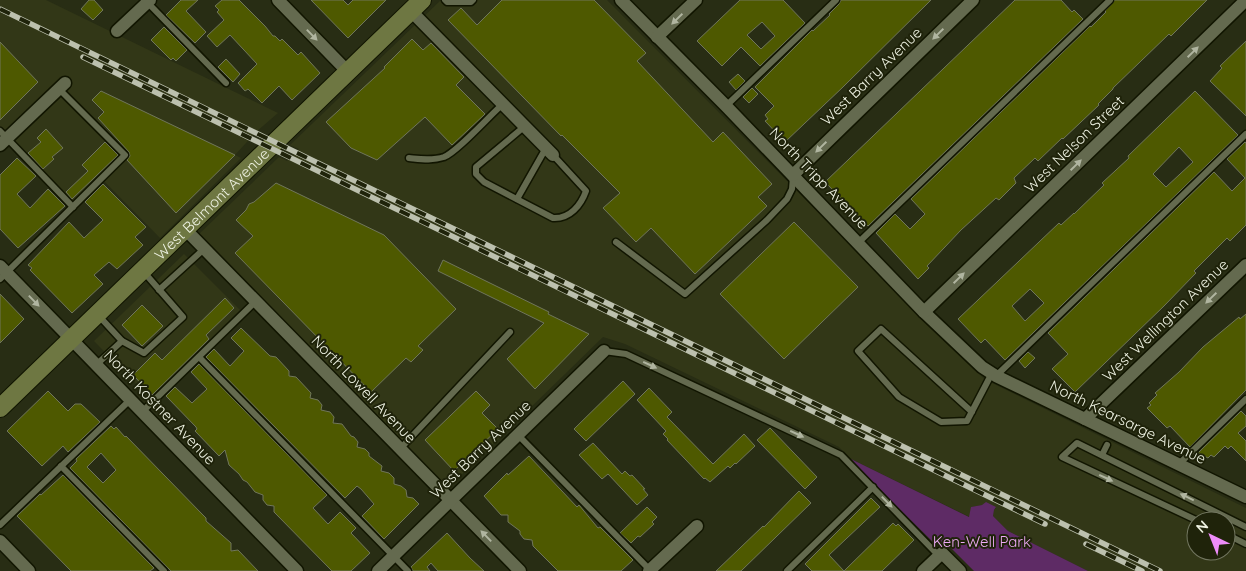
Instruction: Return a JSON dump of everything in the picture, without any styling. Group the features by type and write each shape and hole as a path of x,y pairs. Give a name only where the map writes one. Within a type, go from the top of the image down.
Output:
{"main road":[{"name":"West Belmont Avenue","path":"0,408 417,5"}],"street":[{"name":"North Tripp Avenue","path":"621,0 924,312 982,367 994,375"},
{"path":"657,37 696,0"},
{"name":"West Barry Avenue","path":"793,175 973,0"},
{"name":"West Nelson Street","path":"924,312 1246,0"},
{"path":"118,31 148,1"},
{"path":"283,2 348,72"},
{"path":"417,5 503,104 550,151"},
{"path":"2,138 62,86"},
{"name":"North Lowell Avenue","path":"185,229 520,571"},
{"name":"West Wellington Avenue","path":"1085,419 1246,265"},
{"name":"North Kostner Avenue","path":"2,273 70,339 297,571"},
{"name":"West Barry Avenue","path":"378,571 604,351"},
{"name":"North Kearsarge Avenue","path":"994,375 1246,497"},
{"path":"650,571 696,526"},
{"path":"0,541 29,571"},
{"path":"923,571 940,555 960,571"}],"lane":[{"path":"445,0 447,2 471,2 473,0"},
{"path":"726,106 836,0"},
{"path":"858,243 1110,0"},
{"path":"148,1 226,83"},
{"path":"2,273 125,155 62,86"},
{"path":"409,158 430,160 445,156 503,104"},
{"path":"517,199 550,151 586,191 582,202 569,214 561,218 553,218 484,182 476,174 476,168 524,126"},
{"path":"972,412 881,329 858,351 898,397 941,422 968,421 994,375 1246,134"},
{"path":"2,138 73,206"},
{"path":"616,242 685,294 767,220 787,199 792,189 793,175"},
{"path":"159,290 204,249"},
{"path":"97,314 122,341 144,353 183,317 142,270"},
{"path":"142,412 256,302"},
{"path":"400,449 510,332"},
{"path":"96,366 122,341"},
{"path":"604,351 626,354 841,455 940,555"},
{"path":"199,357 408,571"},
{"path":"1179,464 1246,399"},
{"path":"0,525 130,400"},
{"path":"518,435 650,571"},
{"path":"1186,515 1062,457 1077,443 1246,527"},
{"path":"1102,455 1107,444"},
{"path":"61,466 164,571"},
{"path":"786,571 873,488"}],"shaded area":[{"path":"0,0 46,0 278,113 256,132 235,155 241,158 160,238 100,177 74,203 0,126"},
{"path":"441,0 607,0 984,379 1246,508 1246,571 1088,571 1008,531 993,516 996,508 982,505 972,507 970,517 851,459 839,447 625,344 603,337 448,488 199,234 279,157 287,161 299,149 290,145"},
{"path":"184,254 240,310 150,398 94,341"}],"green space":[{"name":"Ken-Well Park","path":"851,459 969,517 971,507 982,505 986,502 996,507 993,516 1008,531 1088,571 974,571 951,548 935,544"}],"building":[{"path":"89,0 94,0 103,10 93,20 81,9"},
{"path":"181,0 198,0 186,11 206,32 195,43 166,15"},
{"path":"222,0 239,0 273,36 280,41 282,39 298,55 301,52 320,73 292,100 279,86 262,103 248,89 245,91 238,83 257,64 230,35 217,47 207,36 224,20 217,12 219,10 215,6"},
{"path":"311,0 343,0 348,5 353,0 386,0 348,38"},
{"path":"502,0 594,0 646,53 637,61 713,142 723,132 772,184 758,197 767,206 695,274 651,228 636,242 603,208 620,193 561,136 448,20 461,8 477,25"},
{"path":"740,0 783,0 805,23 760,66 741,47 722,66 697,41","holes":["762,22 775,36 761,49 747,35"]},
{"path":"841,0 931,0 785,142 765,121 768,119 765,115 774,106 755,87 812,30 830,15"},
{"path":"1015,0 1061,0 1072,12 1074,10 1083,19 868,226 825,182"},
{"path":"1115,0 1207,0 1171,36 1169,34 1113,88 1099,105 1063,139 1038,161 1035,158 1014,178 1016,183 999,200 996,198 961,230 927,266 929,268 918,279 876,233 895,214 910,229 925,214 911,199 1091,27"},
{"path":"164,27 187,50 176,61 173,58 171,60 151,40"},
{"path":"412,39 423,50 431,43 464,77 456,85 485,114 452,145 425,117 377,160 351,148 326,122 385,68"},
{"path":"1246,41 1246,116 1210,81 1222,68 1220,66"},
{"path":"0,42 38,82 0,120"},
{"path":"226,59 240,74 233,82 218,67"},
{"path":"738,74 745,81 736,90 729,82"},
{"path":"752,88 758,94 749,103 743,97"},
{"path":"101,91 235,155 176,213 127,160 130,156 129,152 98,118 104,112 92,100"},
{"path":"1195,91 1238,135 1005,360 985,339 981,343 958,319 1059,223 1061,225 1074,214 1104,185 1102,183 1129,158 1128,156","holes":["1179,147 1193,162 1166,187 1153,174","1030,289 1044,303 1025,321 1012,306"]},
{"path":"46,129 63,148 52,157 54,159 43,169 28,153 41,142 37,138"},
{"path":"105,142 118,155 72,199 66,192 88,171 82,165"},
{"path":"1245,142 1246,225 1230,241 1227,238 1194,271 1196,273 1164,306 1075,392 1052,369 1068,354 1048,333 1214,172 1232,191 1245,178 1227,159"},
{"path":"17,158 36,176 17,194 30,208 48,189 65,206 18,248 0,229 0,175"},
{"path":"276,183 384,235 456,309 418,346 423,350 411,362 406,358 371,392 235,253 253,236 236,220 249,204"},
{"path":"103,184 146,227 135,237 143,245 117,269 109,262 94,275 103,284 72,313 30,270 32,268 28,265 69,222 84,238 103,220 85,202"},
{"path":"794,222 858,287 784,359 720,294"},
{"path":"443,260 549,312 548,314 589,334 535,389 507,359 544,323 438,271"},
{"path":"0,294 24,319 0,343"},
{"path":"225,298 234,308 206,335 209,339 152,395 133,375 155,353 162,360"},
{"path":"142,305 163,326 142,346 122,325"},
{"path":"1246,314 1246,390 1190,447 1170,426 1167,428 1147,408 1151,405 1149,403 1157,395 1155,393 1203,347 1239,317 1240,319"},
{"path":"241,328 270,356 276,357 289,371 289,376 296,377 311,393 310,398 318,400 322,405 321,410 330,412 334,417 333,423 342,424 358,442 357,447 365,449 369,456 382,466 381,471 389,473 394,478 394,484 406,490 407,497 413,498 419,504 384,539 362,516 374,504 361,489 357,486 345,498 206,357 214,349 230,366 244,351 231,338"},
{"path":"1028,352 1035,358 1025,368 1019,361"},
{"path":"199,364 327,495 313,508 328,524 340,512 356,528 351,533 370,553 351,571 332,571 274,512 274,506 267,505 263,500 263,495 255,492 229,465 225,450 219,456 195,431 196,427 166,396 175,387 192,403 207,389 191,372"},
{"path":"623,381 635,394 586,441 574,429"},
{"path":"649,388 672,412 667,417 713,464 744,434 755,446 736,464 730,468 728,466 710,482 704,479 667,440 663,434 666,431 637,400"},
{"path":"48,391 68,411 75,404 81,404 100,422 68,452 63,446 42,466 7,431"},
{"path":"476,391 490,405 482,413 498,429 454,471 425,440"},
{"path":"1241,411 1246,416 1246,426 1238,433 1246,441 1246,461 1231,446 1228,449 1225,446 1214,457 1211,455 1208,458 1198,453"},
{"path":"111,426 114,429 116,427 206,518 206,521 231,543 231,551 238,550 258,571 171,571 70,468 77,461 76,459","holes":["101,453 116,470 103,483 87,467"]},
{"path":"770,428 817,477 805,489 757,440"},
{"path":"593,443 622,474 625,471 630,476 632,475 645,489 643,489 648,495 637,505 608,474 602,479 579,455"},
{"path":"529,456 577,507 579,505 598,528 600,527 633,560 621,571 558,571 533,546 532,540 524,539 520,531 508,522 508,515 501,515 484,496 507,473 508,475"},
{"path":"63,475 154,568 150,571 71,571 17,516"},
{"path":"799,491 811,503 741,571 716,571 764,527"},
{"path":"871,498 880,507 829,555 844,571 812,571 805,564"},
{"path":"647,507 657,517 652,522 654,524 631,543 620,533"},
{"path":"893,523 896,526 898,524 914,540 882,571 844,571"},
{"path":"447,533 484,571 438,571 431,563 427,567 430,571 413,571 411,567"}],"railway":[{"path":"0,9 1160,571"},
{"path":"83,57 1045,524"},
{"path":"1086,544 1142,571"}]}
